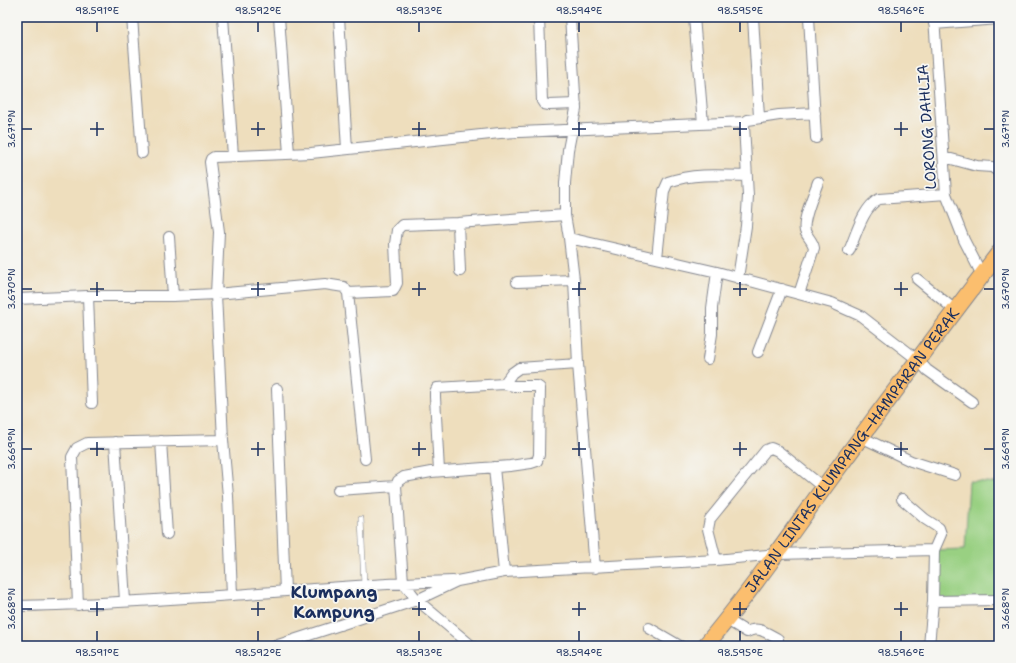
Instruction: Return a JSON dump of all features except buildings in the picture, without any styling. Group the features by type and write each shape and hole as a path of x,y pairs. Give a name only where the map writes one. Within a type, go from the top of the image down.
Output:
{"main road":[{"name":"JALAN LINTAS KLUMPANG–HAMPARAN PERAK","path":"705,646 777,554 861,437 999,253"}],"street":[{"path":"132,17 142,152"},
{"path":"223,17 233,156"},
{"path":"279,17 289,154"},
{"path":"339,17 347,149"},
{"path":"539,17 542,101 544,104 549,105 576,104"},
{"path":"570,17 576,109 568,150 565,183 565,215 570,238 574,280 578,364 595,568"},
{"path":"694,17 703,124"},
{"path":"753,17 759,117"},
{"path":"809,17 816,138"},
{"path":"934,20 999,19"},
{"name":"LORONG DAHLIA","path":"934,20 946,194 964,240 982,275"},
{"path":"232,595 228,496 223,440 216,294 219,232 210,162 211,159 214,157 289,154 347,149 500,132 745,122 759,117 815,113"},
{"path":"738,278 746,226 748,196 745,122"},
{"path":"944,157 977,166 992,167 999,172"},
{"path":"657,258 664,191 668,182 680,178 707,175 747,176"},
{"path":"799,294 814,248 814,244 805,232 804,224 818,182"},
{"path":"849,251 865,214 874,202 879,199 946,194"},
{"path":"348,293 393,291 395,289 397,283 395,244 397,230 402,225 458,223 565,215"},
{"path":"458,223 460,271"},
{"path":"169,237 173,296"},
{"path":"570,238 717,272 832,303 861,316 918,360 927,370 972,402"},
{"path":"708,359 712,334 712,308 717,272"},
{"path":"917,279 955,310"},
{"path":"517,282 574,280"},
{"path":"17,299 88,296 173,296 216,294 325,284 344,287 348,293 365,459"},
{"path":"758,352 782,289"},
{"path":"88,296 92,402"},
{"path":"504,384 512,373 519,368 578,364"},
{"path":"439,471 435,397 437,388 504,384 514,386 536,386 540,388 537,461 531,464 439,471 404,477 398,481 396,486 403,582 417,600 472,646"},
{"path":"277,389 285,591"},
{"path":"861,437 911,461 955,475"},
{"path":"78,605 72,457 77,448 87,443 223,440"},
{"path":"161,441 167,534"},
{"path":"115,442 125,601"},
{"path":"716,560 708,529 710,519 766,450 771,448 778,451 824,488"},
{"path":"494,467 504,572"},
{"path":"338,490 396,486"},
{"path":"902,499 925,519 939,528 941,537 934,550 933,601 929,646"},
{"path":"17,606 78,605 403,582 457,581 504,572 595,568 716,560 777,554 934,550"},
{"path":"275,646 417,600 457,581"},
{"path":"933,601 999,600"},
{"path":"726,620 747,632 751,629 757,628 778,640"},
{"path":"649,628 680,646"}],"lane":[{"path":"361,519 364,585"}],"green space":[{"path":"969,481 999,483 999,600 933,601 934,550 965,549"}],"district":[{"name":"Klumpang Kampung","path":"334,602"}]}
